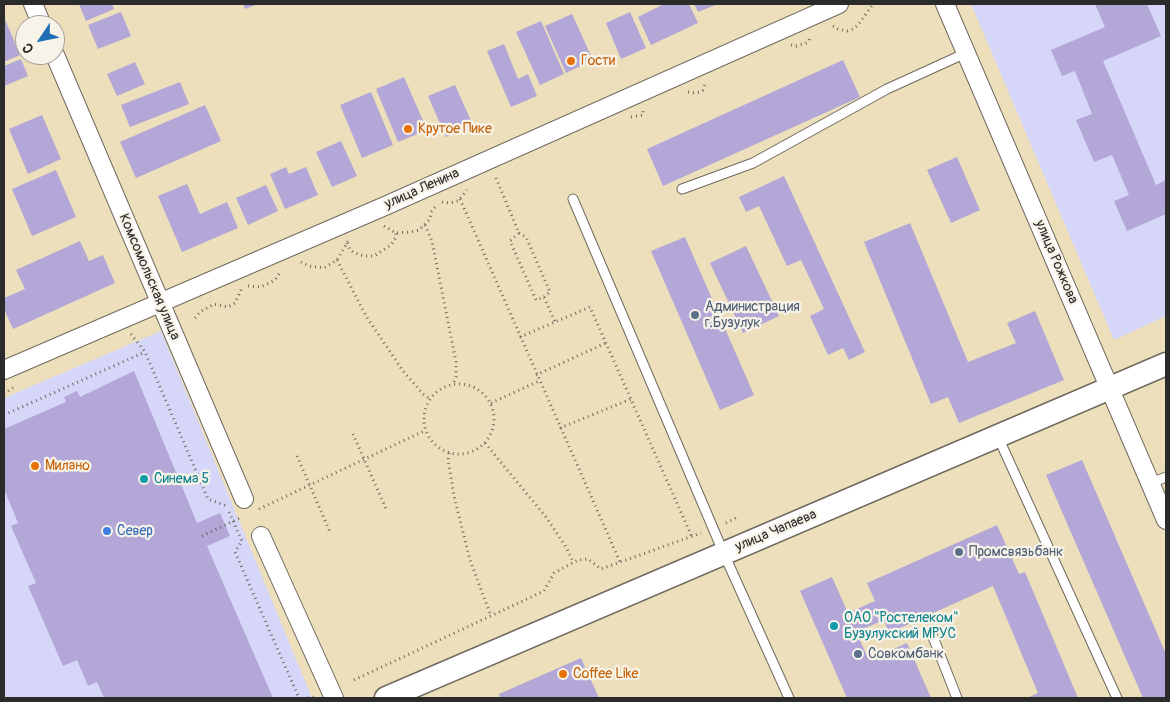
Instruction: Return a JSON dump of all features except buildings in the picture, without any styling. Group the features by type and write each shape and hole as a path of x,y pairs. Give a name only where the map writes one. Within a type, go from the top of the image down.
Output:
{"street":[{"name":"улица Ленина","path":"4,370 385,206 839,4"},
{"name":"улица Рожкова","path":"944,4 1110,389 1158,480 1166,520"},
{"name":"Комсомольская улица","path":"59,65 247,506"},
{"name":"улица Чапаева","path":"386,698 1166,364"},
{"path":"261,536 334,698"}],"lane":[{"path":"682,189 753,163 887,89 966,53"},
{"path":"573,199 724,554 789,698"},
{"path":"998,437 1117,698"},
{"path":"933,637 957,698"}],"path":[{"path":"496,178 519,233 526,237 550,292 536,300 510,241 519,233"},
{"path":"460,199 620,562"},
{"path":"425,225 432,241 456,362 456,376 453,384"},
{"path":"347,243 350,250 369,257 387,249 396,237 396,232"},
{"path":"337,260 366,316 413,383 430,399"},
{"path":"544,297 555,322"},
{"path":"520,337 590,306 692,537"},
{"path":"536,375 606,343"},
{"path":"4,414 145,352 208,499 227,505 242,541 235,552 299,698"},
{"path":"491,403 539,381"},
{"path":"453,384 465,384 475,387 491,403 494,413 491,435 476,450 466,454 449,453 435,444 426,430 425,414 430,399 443,388 453,384"},
{"path":"560,428 631,399"},
{"path":"202,536 234,521 247,506 310,485 426,430"},
{"path":"353,434 387,511"},
{"path":"485,443 546,517 566,547 573,562"},
{"path":"449,453 448,459 452,488 470,560 491,616"},
{"path":"297,456 330,532"},
{"path":"720,525 736,518"},
{"path":"354,680 544,591 554,573 573,562 583,558 588,559 601,569 704,532"}],"shaded area":[{"path":"971,4 1166,4 1166,316 1114,340"},
{"name":"Север","path":"161,331 312,698 4,698 4,398"}],"place":[{"name":"Гости","path":"571,61"},
{"name":"Крутое Пике","path":"408,129"},
{"name":"Администрация г.Бузулук","path":"695,315"},
{"name":"Милано","path":"35,466"},
{"name":"Синема 5","path":"144,479"},
{"name":"Север","path":"107,531"},
{"name":"Промсвязьбанк","path":"959,552"},
{"name":"ОАО \"Ростелеком\" Бузулукский МРУС","path":"834,626"},
{"name":"Совкомбанк","path":"858,654"},
{"name":"Coffee Like","path":"563,674"}]}
